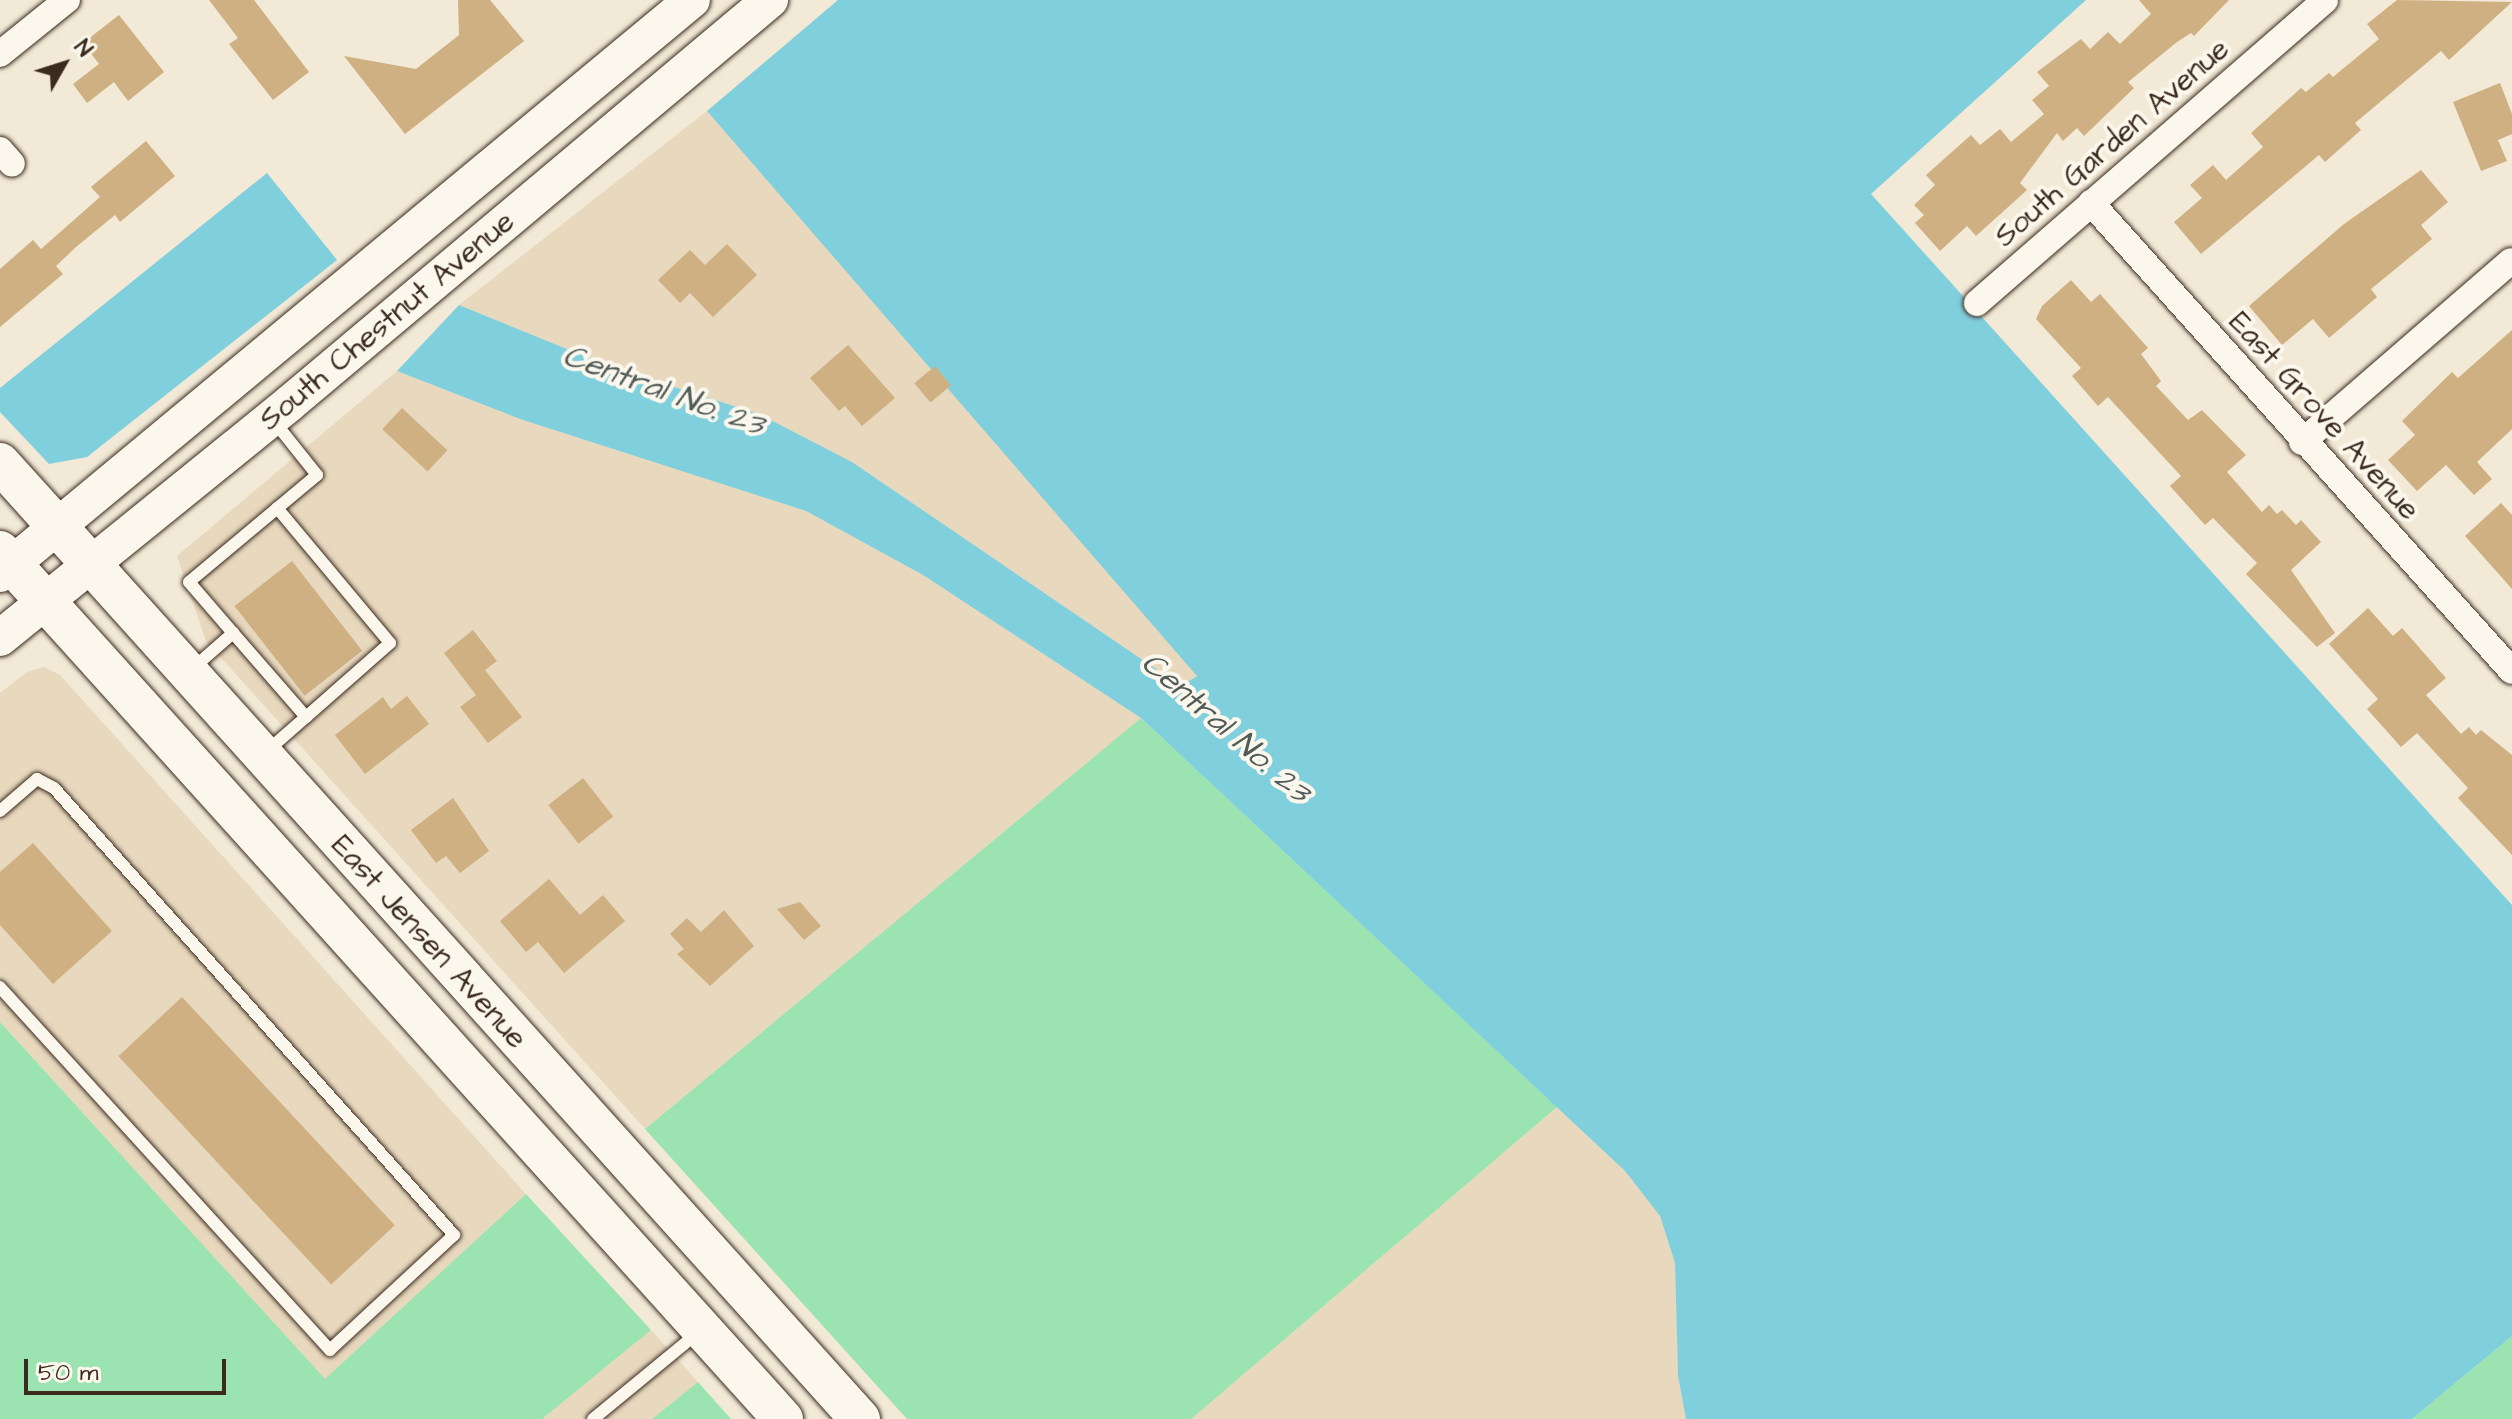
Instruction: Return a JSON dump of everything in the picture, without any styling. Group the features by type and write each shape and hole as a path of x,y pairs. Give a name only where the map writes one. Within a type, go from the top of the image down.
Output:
{"main road":[{"name":"South Chestnut Avenue","path":"4,563 58,528 692,0"},
{"name":"South Chestnut Avenue","path":"0,638 272,418 770,0"},
{"name":"East Jensen Avenue","path":"0,463 860,1419"},
{"name":"East Jensen Avenue","path":"4,563 45,602 783,1419"}],"street":[{"path":"0,54 67,0"},
{"name":"South Garden Avenue","path":"1977,303 2325,0"},
{"name":"East Grove Avenue","path":"2091,203 2302,442 2512,671"},
{"path":"2302,442 2511,261"}],"lane":[{"path":"272,418 317,475 189,582 306,717"},
{"path":"261,756 390,643 277,508"},
{"path":"187,674 233,633"},
{"path":"0,811 37,779 54,788 454,1235 330,1350 0,987"},
{"path":"593,1419 702,1330"}],"shaded area":[{"path":"707,111 1198,675 1181,686 852,462 759,414 611,367 459,305"},
{"path":"397,371 520,419 806,511 923,575 1141,718 645,1129 206,641 177,556"},
{"path":"44,667 60,675 526,1194 325,1380 0,1022 0,693 27,672"},
{"path":"1557,1107 1625,1171 1660,1216 1675,1263 1678,1376 1686,1419 1191,1419"},
{"path":"651,1330 698,1382 652,1419 542,1419"}],"green space":[{"path":"1141,718 1557,1107 1191,1419 907,1419 645,1129"},
{"path":"0,1022 325,1379 526,1194 651,1330 542,1419 0,1419"},
{"path":"2512,1336 2512,1419 2412,1419"},
{"path":"698,1382 731,1419 652,1419"}],"water":[{"name":"Central No. 23","path":"838,0 2086,0 1871,194 2512,905 2512,1336 2412,1419 1686,1419 1678,1376 1675,1263 1660,1216 1625,1171 1141,718 923,575 806,511 520,419 397,371 459,305 611,367 759,414 852,462 1181,686 1197,676 707,111"},
{"path":"267,173 337,260 87,457 49,464 0,412 0,388"}],"building":[{"path":"209,0 254,0 309,72 273,100 229,44 238,38"},
{"path":"458,0 490,0 524,41 405,134 344,56 416,69 459,35"},
{"path":"2139,0 2229,0 2194,36 2191,33 2177,42 2128,82 2134,88 2084,136 2077,128 2063,141 2057,133 2020,183 2027,190 1976,236 1967,226 1940,251 1915,223 1924,215 1914,205 1935,185 1926,175 1971,135 1980,145 2000,129 2011,142 2044,114 2032,100 2049,86 2037,72 2081,39 2090,49 2108,32 2120,44 2151,14"},
{"path":"2397,0 2512,2 2449,60 2441,51 2355,123 2361,130 2325,162 2319,155 2201,254 2174,222 2202,198 2190,185 2213,165 2226,180 2263,147 2251,133 2301,88 2306,92 2329,73 2333,77 2379,39 2367,24"},
{"path":"119,15 164,72 128,101 114,82 87,103 73,84 99,64 83,43"},
{"path":"2500,83 2512,114 2512,134 2498,140 2507,161 2481,171 2453,102"},
{"path":"146,141 175,176 120,222 115,215 76,247 56,266 63,274 0,327 0,269 33,240 41,249 100,197 91,187"},
{"path":"2421,170 2448,202 2421,225 2432,239 2371,289 2377,297 2329,338 2313,319 2282,345 2249,306 2344,224"},
{"path":"727,244 757,275 713,317 690,293 680,303 658,280 690,250 705,265"},
{"path":"2071,280 2091,302 2100,294 2148,348 2141,354 2161,381 2156,386 2188,420 2202,410 2246,455 2227,472 2262,512 2269,505 2277,514 2282,510 2296,525 2301,520 2321,542 2291,570 2335,633 2317,647 2246,574 2257,563 2213,518 2205,525 2170,486 2181,476 2108,397 2098,406 2072,376 2081,368 2036,319 2042,306"},
{"path":"2512,330 2512,429 2477,462 2492,479 2474,495 2446,465 2417,491 2388,460 2415,435 2402,421 2452,372 2458,378"},
{"path":"848,345 895,398 862,426 845,406 839,411 810,378"},
{"path":"935,366 951,385 930,403 914,383"},
{"path":"402,408 447,450 428,471 382,429"},
{"path":"2501,503 2512,515 2512,589 2465,536"},
{"path":"292,561 362,651 305,696 234,606"},
{"path":"2368,608 2393,636 2402,628 2446,678 2426,695 2461,734 2469,727 2476,735 2481,730 2512,755 2512,855 2458,798 2468,788 2417,733 2401,747 2367,709 2378,699 2329,644"},
{"path":"473,630 497,661 485,670 522,717 488,743 460,707 476,695 444,653"},
{"path":"407,696 429,724 365,774 335,735 383,697 391,709"},
{"path":"583,778 613,817 578,844 548,805"},
{"path":"453,798 489,851 460,873 446,856 436,863 411,830"},
{"path":"33,843 112,931 53,984 0,925 0,872"},
{"path":"549,879 580,915 603,895 625,921 564,973 538,942 526,952 500,921"},
{"path":"800,902 821,926 804,940 777,909"},
{"path":"724,910 754,946 710,986 677,954 684,949 670,934 687,918 701,932"},
{"path":"182,997 395,1225 331,1285 118,1056"}]}
